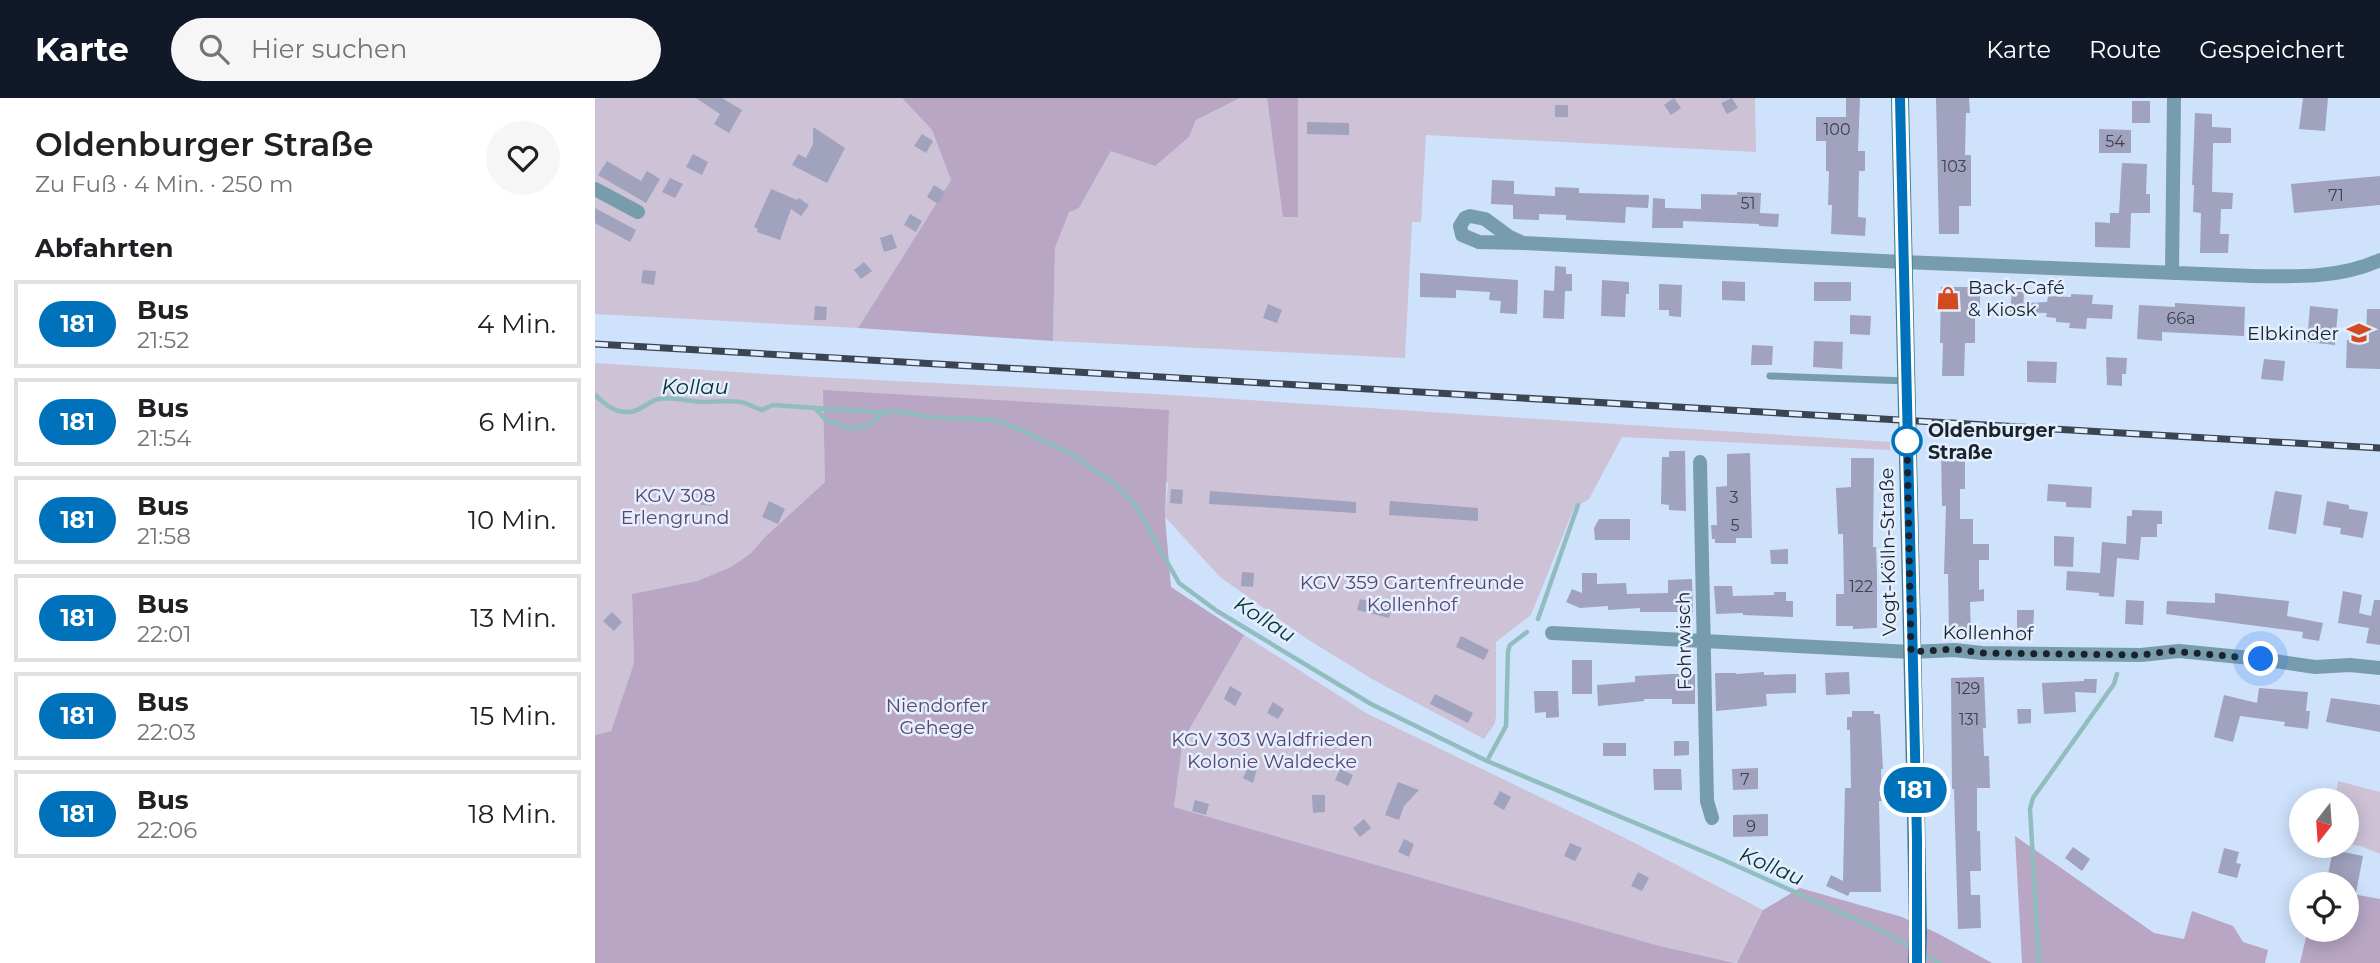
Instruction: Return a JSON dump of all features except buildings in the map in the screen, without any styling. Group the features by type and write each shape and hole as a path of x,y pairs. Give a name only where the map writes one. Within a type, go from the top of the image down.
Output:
{"street":[{"name":"Vogt-Kölln-Straße","path":"1900,98 1917,963"},
{"path":"2172,273 2174,98"},
{"path":"595,189 638,212"},
{"path":"1523,243 1903,262 2306,276 2342,272 2380,260"},
{"name":"Fohrwisch","path":"1700,462 1707,801 1712,818"},
{"name":"Kollenhof","path":"1552,633 1911,652 1954,649 1982,653 2141,655 2171,651 2315,667 2350,665 2380,668"}],"lane":[{"path":"1770,376 1907,381"}],"green space":[{"path":"595,98 902,98 932,130 951,180 858,328 595,314"},
{"path":"902,98 1240,98 1196,120 1189,137 1155,166 1111,151 1079,208 1069,212 1055,248 1053,341 858,328 951,180 932,130"},
{"path":"1240,98 1267,98 1284,217 1298,217 1298,98 1755,98 1756,152 1426,135 1421,222 1412,222 1405,358 1053,341 1055,248 1069,211 1079,208 1111,151 1189,137 1196,120"},
{"path":"1267,98 1298,98 1298,217 1283,217"},
{"path":"595,363 1156,394 1890,442 1890,450 1622,437 1589,499 1574,508 1531,615 1496,642 1496,716 1495,723 1484,739 1372,679 1307,639 1220,577 1165,517 1168,483 824,390 825,482 751,553 731,567 697,581 632,594 634,663 611,731 595,735"},
{"name":"Niendorfer Gehege","path":"823,390 1169,410 1165,517 1171,587 1244,635 1183,740 1174,807 1656,945 1735,963 595,963 595,735 611,731 634,663 632,594 697,581 731,567 751,553 825,482"},
{"name":"KGV 303 Waldfrieden Kolonie Waldecke","path":"1244,635 1366,713 1629,840 1763,910 1737,963 1656,945 1174,807 1183,740"},
{"path":"2338,781 2380,792 2380,854 2359,846 2359,788 2337,788"},
{"path":"2015,836 2154,933 2184,939 2192,911 2233,926 2243,942 2268,950 2265,963 2022,963"},
{"path":"1800,888 1902,917 1992,963 1737,963 1763,910"},
{"path":"2359,895 2380,899 2380,963 2300,963 2305,942 2359,942"}],"waterway":[{"name":"Kollau","path":"595,395 610,407 624,412 633,412 655,400 670,398 697,402 741,402 762,410 773,405 873,412 896,411 929,417 1005,423 1070,453 1115,484 1136,506 1179,583 1217,611 1371,704 1487,761 1719,858 1884,932 1913,949"},
{"path":"816,409 826,420 849,428 867,426 885,412"},
{"path":"1538,619 1578,505"},
{"path":"1487,761 1506,726 1508,651 1510,645 1527,632"},
{"path":"2039,963 2030,809 2033,798 2114,684 2117,674"},
{"name":"Kollau","path":"1921,953 1939,963"}],"railway":[{"path":"595,344 2380,448"}],"bus line":[{"name":"181","path":"1900,98 1917,839 1917,963"}],"place":[{"name":"Back-Café & Kiosk","path":"1948,298"},
{"name":"Elbkinder","path":"2359,333"},
{"name":"Oldenburger Straße","path":"1907,441"}],"route":[{"path":"1907,441 1907,438 1911,652 1954,649 1982,653 2141,655 2171,651 2261,659"}],"park label":[{"name":"KGV 308 Erlengrund","path":"675,506"},
{"name":"KGV 359 Gartenfreunde Kollenhof","path":"1412,593"}]}
